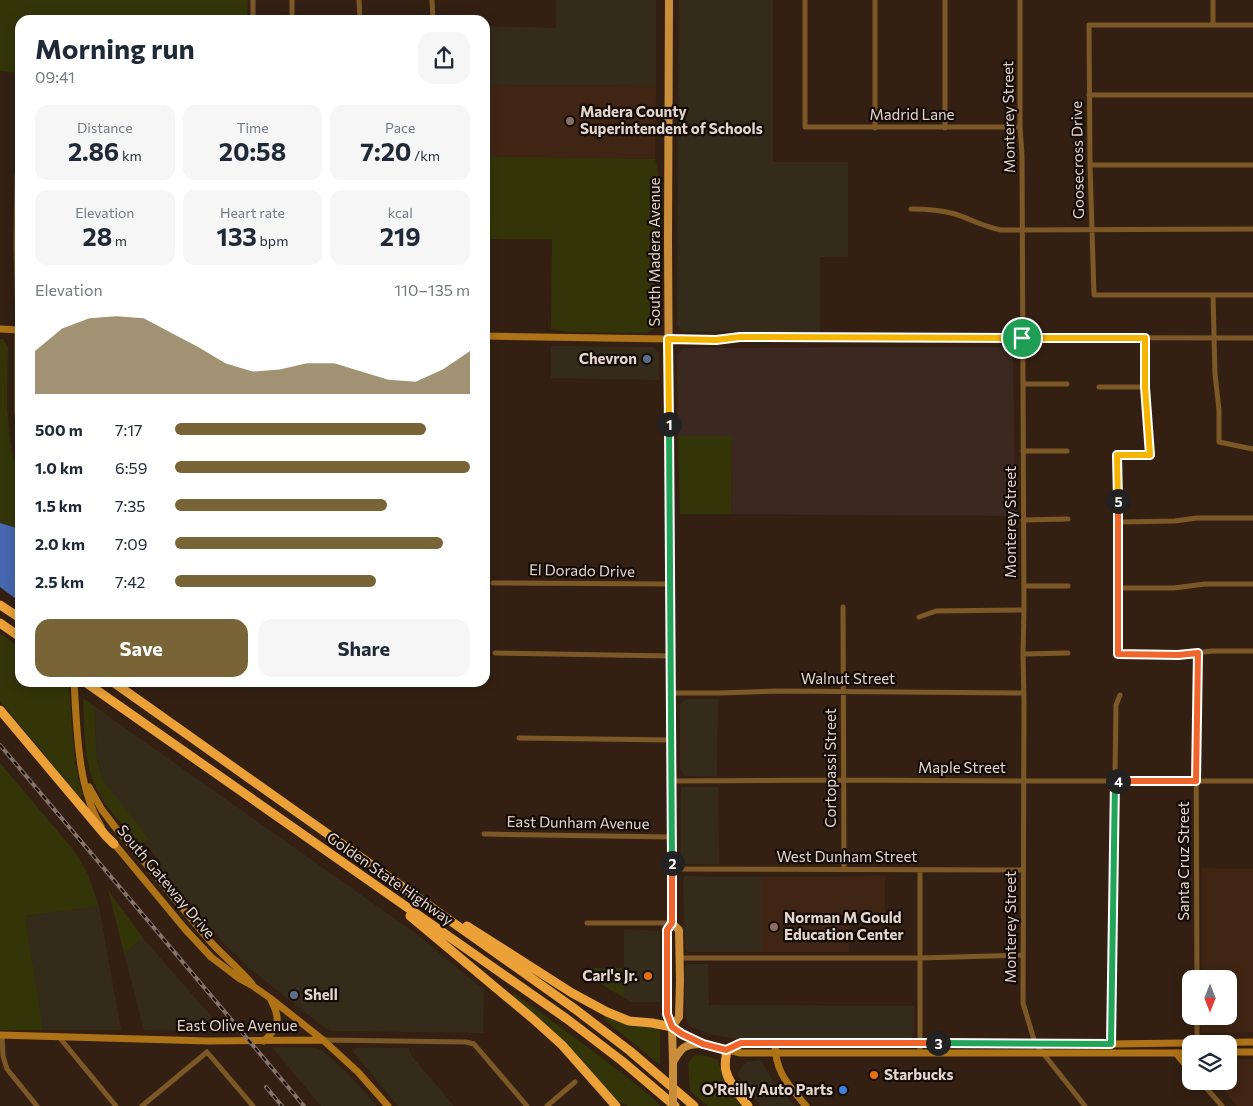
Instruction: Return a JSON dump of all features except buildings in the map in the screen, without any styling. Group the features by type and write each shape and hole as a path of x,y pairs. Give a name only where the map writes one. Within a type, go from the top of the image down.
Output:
{"highway":[{"path":"1,605 15,615"},
{"path":"0,623 15,634"},
{"name":"Golden State Highway","path":"92,687 566,1019 622,1061 674,1106"},
{"name":"Golden State Highway","path":"120,687 575,1009 630,1051 694,1106"},
{"path":"0,710 114,844"},
{"path":"376,868 600,1008 629,1021 672,1027"},
{"path":"366,879 538,1023 562,1045 616,1106"},
{"path":"726,1050 726,1072 748,1106"}],"main road":[{"name":"South Madera Avenue","path":"669,0 668,339 672,923 667,930 667,1014 672,1027 674,1106"},
{"path":"0,329 15,330"},
{"path":"490,336 668,339"},
{"name":"South Gateway Drive","path":"74,687 80,750 87,793 95,815 114,844 205,950 240,980 253,986 270,998 323,1040 358,1072 388,1106"},
{"name":"South Gateway Drive","path":"83,775 102,810 212,944 253,986"},
{"path":"132,866 142,858"},
{"name":"South Madera Avenue","path":"672,923 679,930 679,1017 672,1027"},
{"path":"264,1041 273,1033 276,1025 276,1011 270,998"},
{"path":"672,1027 703,1044 741,1053 1182,1053"},
{"name":"East Olive Avenue","path":"1,1036 208,1041 323,1040"},
{"path":"726,1050 741,1043 1035,1042 1182,1044"},
{"path":"1237,1043 1253,1042"},
{"path":"775,1043 775,1053 781,1073 806,1106"},
{"path":"673,1062 680,1050 691,1045 703,1044"},
{"path":"1237,1052 1253,1052"},
{"path":"1176,1053 1182,1060"}],"street":[{"path":"253,0 253,15"},
{"path":"292,0 292,15"},
{"path":"359,0 360,15"},
{"path":"432,0 433,15"},
{"name":"Madrid Lane","path":"805,0 805,127 1020,128"},
{"path":"875,0 875,128"},
{"path":"945,0 945,128"},
{"name":"Monterey Street","path":"1020,0 1024,520 1023,1003 1035,1042 1085,1106"},
{"path":"1213,0 1214,25 1253,25"},
{"name":"Goosecross Drive","path":"1214,25 1089,25 1090,165 1094,295 1214,295"},
{"path":"1089,95 1253,95"},
{"path":"1090,165 1253,165"},
{"path":"911,209 942,211 1001,230 1253,229"},
{"path":"1253,295 1214,295 1215,374 1219,410 1219,442 1253,449"},
{"path":"668,339 716,340 740,337 1253,338"},
{"path":"1145,338 1145,387 1150,455 1117,455 1118,654 1178,655 1212,651 1253,652"},
{"path":"1023,384 1067,384"},
{"path":"1099,387 1145,387"},
{"path":"1023,450 1067,451"},
{"path":"1118,522 1175,521 1197,518 1253,518"},
{"path":"1024,520 1068,519"},
{"name":"El Dorado Drive","path":"493,582 671,584"},
{"path":"1118,588 1174,588 1205,584 1253,584"},
{"path":"1024,586 1068,586"},
{"name":"Cortopassi Street","path":"843,607 844,869"},
{"path":"920,617 936,611 1024,610"},
{"path":"495,653 671,656"},
{"name":"Santa Cruz Street","path":"1197,970 1196,781 1198,653"},
{"path":"1023,654 1068,654"},
{"name":"Walnut Street","path":"671,693 780,691 1024,693"},
{"path":"1111,1044 1116,705 1120,695"},
{"path":"519,738 671,740"},
{"name":"Maple Street","path":"672,782 843,780 1253,781"},
{"name":"East Dunham Avenue","path":"484,834 672,837"},
{"name":"West Dunham Street","path":"672,869 1023,870"},
{"path":"920,870 920,1052"},
{"path":"587,923 672,923"},
{"path":"679,958 920,958 1023,955"},
{"path":"1,1036 3,1056 7,1069 37,1106"},
{"path":"58,1036 116,1106"},
{"name":"East Olive Avenue","path":"323,1040 466,1042 474,1044 527,1106"},
{"path":"142,1106 207,1052 208,1041"},
{"path":"207,1052 253,1106"},
{"path":"547,1106 575,1082"},
{"path":"1208,1090 1222,1106"}],"shaded area":[{"path":"0,0 248,0 247,15 15,15 15,72 0,71"},
{"path":"556,0 656,0 656,86 490,85 490,26 556,28"},
{"path":"679,0 773,0 773,162 848,162 848,257 820,257 820,332 685,332 677,324"},
{"name":"Madera County Superintendent of Schools","path":"490,85 656,86 655,159 490,156"},
{"path":"490,156 655,159 658,171 658,243 655,261 656,322 654,329 647,333 569,332 551,329 552,239 490,239"},
{"path":"0,339 3,339 8,347 7,405 10,439 15,465 15,528 0,523"},
{"path":"551,346 652,347 659,354 659,380 551,378"},
{"path":"1013,347 1015,516 731,514 732,436 678,436 677,356 685,348"},
{"path":"678,436 732,436 731,514 680,514"},
{"path":"0,635 3,635 15,644 15,687 68,687 74,754 83,795 80,798 0,701"},
{"path":"83,698 94,706 97,759 103,780 149,839 145,842 139,843 116,817 105,803 92,779 87,756"},
{"path":"686,699 718,699 717,776 685,776 680,770 680,704"},
{"path":"94,706 415,933 484,990 483,1033 332,1031 326,1029 249,968 220,939 157,865 156,858 145,842 149,839 103,782 97,757"},
{"path":"0,763 72,848 88,874 99,906 25,916 43,1030 0,1030"},
{"path":"682,787 718,787 719,864 684,864 681,861"},
{"path":"1202,868 1253,869 1253,1032 1202,1033 1202,1025 1238,1025 1238,970 1202,970"},
{"path":"685,876 762,877 762,952 687,952 685,949 683,880"},
{"path":"885,876 885,914 849,914 849,952 762,952 762,877"},
{"path":"108,890 143,938 124,953"},
{"path":"99,906 121,1030 43,1030 25,916"},
{"path":"624,929 660,931 660,1002 631,1002 624,998"},
{"path":"143,938 224,1031 144,1030 124,953"},
{"path":"687,964 708,964 709,1005 914,1006 913,1037 908,1039 733,1038 713,1035 691,1027 688,1023 685,1012 685,967"},
{"path":"591,968 624,968 624,998 593,979"},
{"path":"514,993 633,1082 660,1106 628,1106 619,1102 512,997"},
{"path":"606,1015 623,1023 657,1028 660,1032 660,1065 604,1019"},
{"path":"272,1047 316,1048 322,1050 347,1073 377,1106 321,1106"},
{"path":"356,1048 409,1048 411,1055 454,1106 398,1106 354,1053 353,1050"},
{"path":"695,1055 717,1059 722,1072 745,1106 708,1106 690,1091 688,1063"},
{"path":"1237,1059 1253,1059 1253,1106 1237,1106 1224,1090 1237,1090"},
{"path":"762,1060 774,1082 795,1106 760,1106 737,1074 746,1062"}],"water":[{"path":"0,523 15,528 15,598 0,587"}],"railway":[{"path":"0,745 304,1106"},
{"path":"266,1087 282,1106"}],"place":[{"name":"Madera County Superintendent of Schools","path":"570,121"},
{"name":"Chevron","path":"647,359"},
{"name":"Norman M Gould Education Center","path":"774,927"},
{"name":"Carl's Jr.","path":"648,976"},
{"name":"Shell","path":"294,995"},
{"name":"Starbucks","path":"874,1075"},
{"name":"O'Reilly Auto Parts","path":"843,1090"}],"route":[{"path":"740,337 1022,338 1145,338 1145,387 1150,455 1117,455 1118,654 1178,655 1198,653 1196,781 1115,781 1111,1044 1035,1042 741,1043 726,1050 693,1040 672,1027 667,1014 667,930 672,923 668,339 716,340 740,337"}]}
